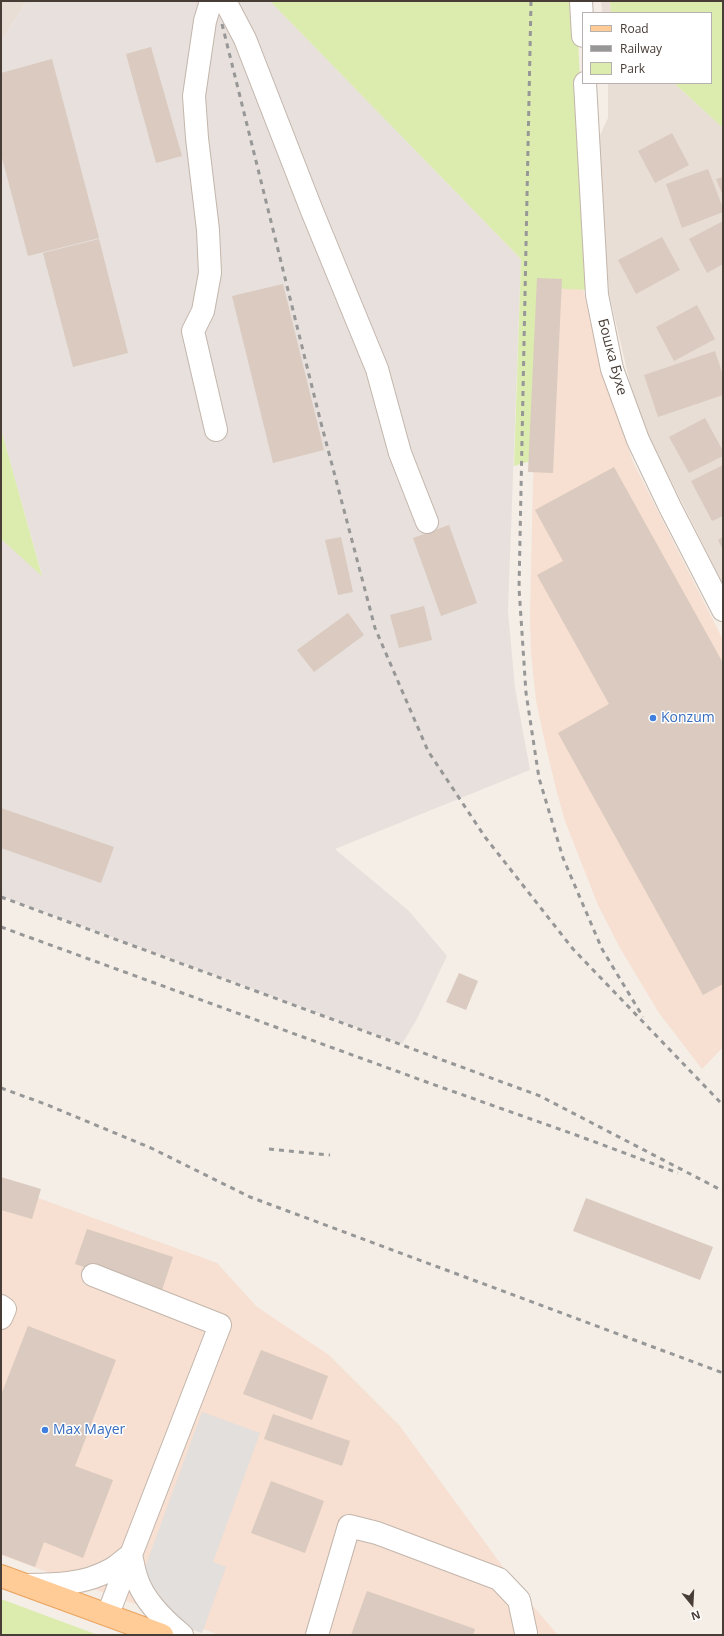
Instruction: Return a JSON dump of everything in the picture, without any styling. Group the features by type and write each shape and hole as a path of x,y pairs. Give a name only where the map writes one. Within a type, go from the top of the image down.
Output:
{"main road":[{"path":"1,1576 162,1635"}],"street":[{"path":"211,1 205,21 194,96 197,138 208,230 210,273 203,310 193,331 216,430"},
{"path":"224,1 245,39 377,369 400,452 426,522"},
{"path":"581,1 582,18"},
{"name":"Бошка Бухе","path":"585,84 597,295 612,369 638,440 670,507 723,610"},
{"path":"93,1275 220,1325 108,1614"},
{"path":"1,1306 5,1309 1,1318"},
{"path":"317,1635 349,1526 376,1533 499,1580 519,1600 526,1633"},
{"path":"24,1585 55,1585 83,1581 110,1570 131,1555"},
{"path":"131,1555 137,1580 148,1600 169,1624 182,1635"}],"shaded area":[{"path":"1,1 27,1 1,41"},
{"path":"27,1 270,1 521,259 508,611 515,688 530,770 335,849 409,911 447,956 417,1019 402,1044 1,896 1,539 42,575 1,429 1,41"},
{"path":"601,1 610,1 611,12 602,12"},
{"path":"608,84 675,84 723,128 723,584 644,427 630,383 609,294 596,144 608,118"},
{"path":"543,288 583,289 600,364 633,462 723,640 723,1047 702,1069 659,1013 620,948 598,905 565,821 556,789 536,700 531,653 530,615 533,481"},
{"path":"1,1188 41,1199 217,1263 257,1307 329,1355 399,1425 525,1597 558,1635 220,1635 1,1555"},
{"path":"202,1412 260,1433 213,1562 226,1567 202,1633 161,1619 143,1573"}],"green space":[{"path":"270,1 576,1 591,290 543,288 534,460 514,466 521,259"},
{"path":"610,1 723,1 723,128 675,84 712,84 712,12 611,12"},
{"path":"1,429 42,576 1,539"},
{"path":"1,1599 98,1635 1,1635"}],"building":[{"path":"151,47 182,156 156,163 126,54"},
{"path":"52,59 99,238 28,256 1,154 1,73"},
{"path":"672,133 689,165 655,183 638,151"},
{"path":"708,169 723,208 723,212 682,228 666,184"},
{"path":"723,177 723,196 716,179"},
{"path":"723,221 723,264 707,273 689,239"},
{"path":"662,237 680,270 636,294 618,260"},
{"path":"99,239 128,353 73,367 43,253"},
{"path":"537,278 562,279 553,473 528,472"},
{"path":"283,284 324,450 273,463 232,296"},
{"path":"697,305 715,339 674,361 656,327"},
{"path":"715,351 723,375 723,395 658,417 644,375"},
{"path":"705,418 723,451 723,456 689,473 669,437"},
{"path":"723,465 723,516 712,521 691,481"},
{"name":"Konzum","path":"614,467 723,663 723,984 703,995 558,733 609,704 537,575 563,561 535,510"},
{"path":"449,525 477,603 441,616 413,538"},
{"path":"341,537 353,592 338,595 325,540"},
{"path":"723,537 723,550 718,540"},
{"path":"424,606 432,640 399,648 390,615"},
{"path":"348,613 364,635 314,672 297,650"},
{"path":"1,808 114,847 101,883 1,848"},
{"path":"459,973 478,981 466,1010 446,1002"},
{"path":"1,1177 41,1189 32,1219 1,1210"},
{"path":"586,1198 713,1247 700,1280 573,1231"},
{"path":"87,1229 173,1257 161,1293 75,1264"},
{"name":"Max Mayer","path":"28,1326 116,1360 75,1466 113,1480 83,1558 44,1542 35,1567 1,1554 1,1395"},
{"path":"261,1350 328,1376 312,1420 243,1394"},
{"path":"273,1414 350,1441 342,1466 264,1439"},
{"path":"271,1481 324,1501 305,1553 251,1533"},
{"path":"367,1591 475,1629 473,1635 351,1635"}],"railway":[{"path":"531,1 519,588 526,693 539,778 563,858 602,949 643,1017"},
{"path":"222,24 320,419 375,628 428,751 485,837 573,949 720,1102"},
{"path":"1,897 540,1096 723,1191"},
{"path":"1,927 678,1173"},
{"path":"1,1088 45,1104 151,1148 250,1197 723,1373"},
{"path":"269,1149 330,1155"}],"place":[{"name":"Konzum","path":"653,718"},
{"name":"Max Mayer","path":"45,1430"}]}
